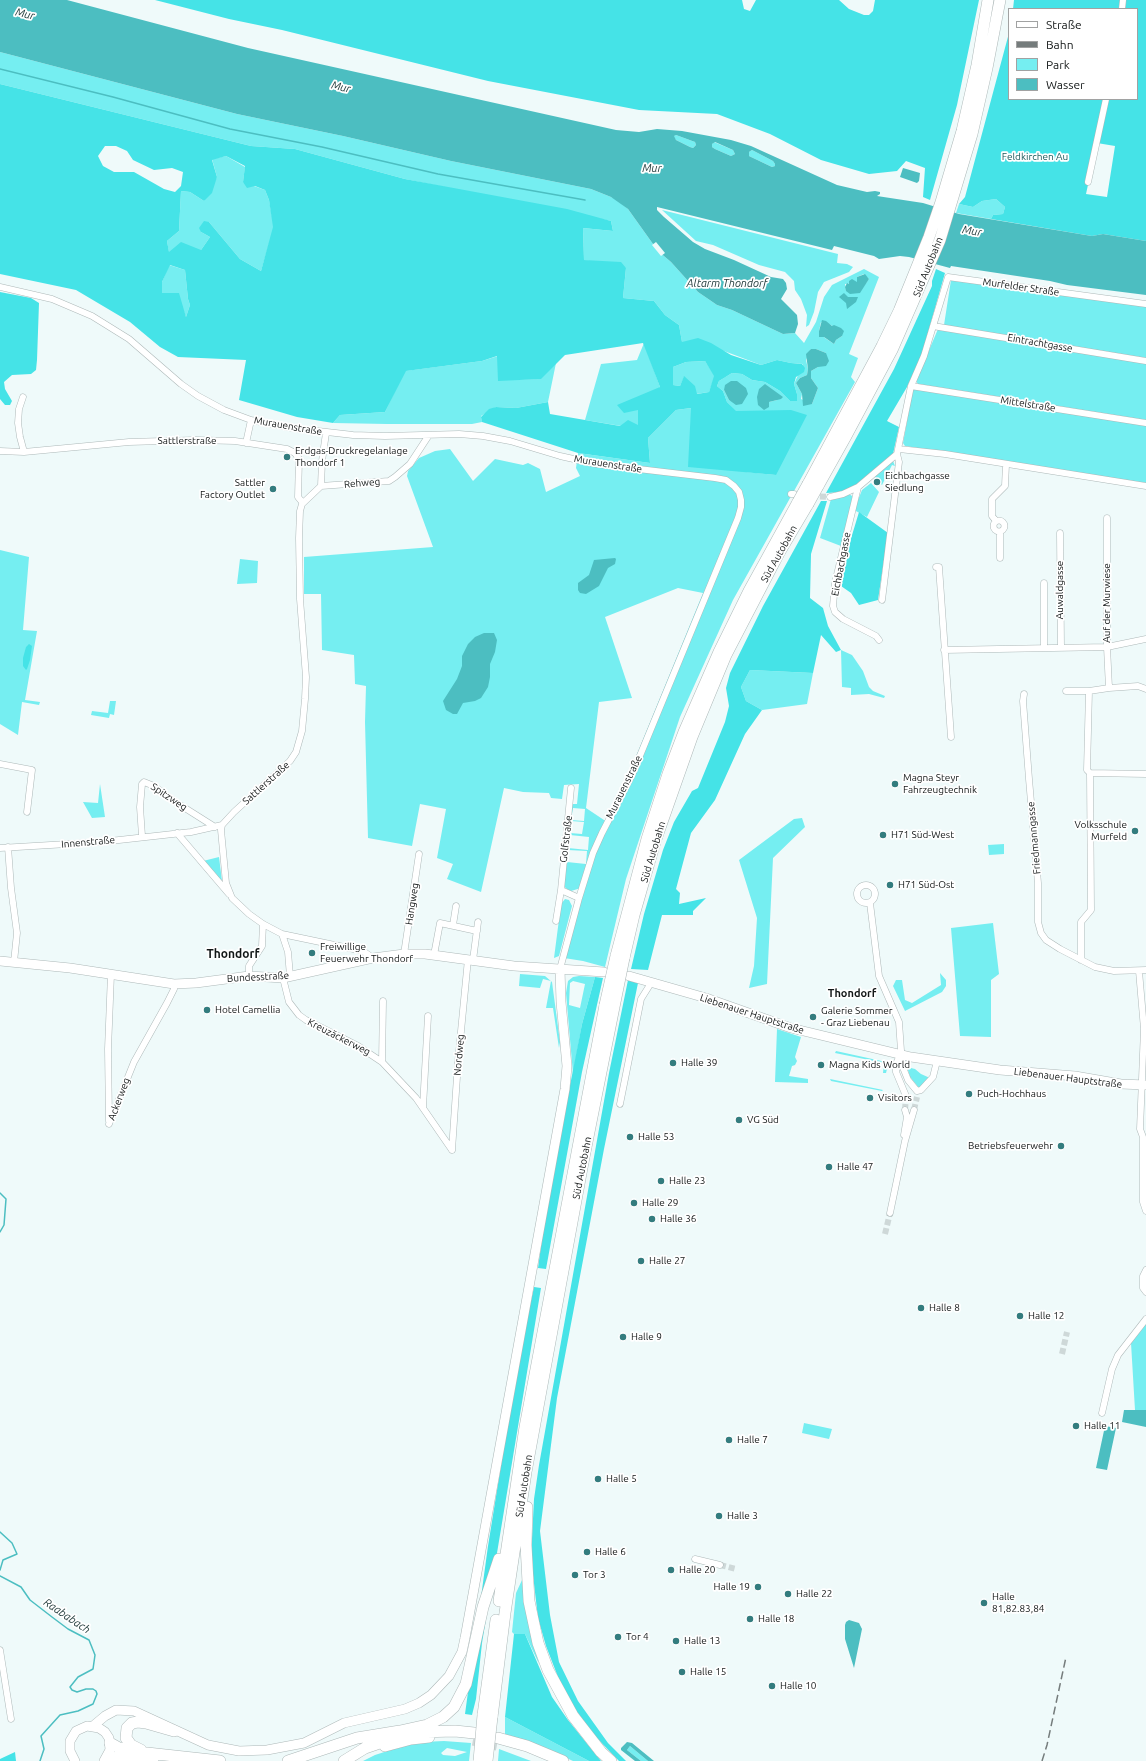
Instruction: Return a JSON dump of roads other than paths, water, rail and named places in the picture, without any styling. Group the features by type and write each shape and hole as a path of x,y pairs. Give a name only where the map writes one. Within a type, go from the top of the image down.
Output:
{"highway":[{"name":"Süd Autobahn","path":"947,203 977,65 988,0"},
{"name":"Süd Autobahn","path":"488,1761 488,1716 508,1534 539,1352 620,957 655,842 692,737 733,642 779,553 798,499 813,485 882,346 923,269 972,134 988,68 1000,0"},
{"name":"Süd Autobahn","path":"478,1761 488,1716 526,1472 610,1006"},
{"path":"526,1472 528,1488 526,1544 529,1601 538,1643 548,1670 573,1716 601,1752 611,1761"},
{"path":"288,1761 358,1738 427,1725 443,1717 454,1707 461,1696 470,1671 483,1607 508,1534"},
{"path":"150,1757 128,1743 126,1732 129,1725 138,1722 174,1731"},
{"path":"354,1761 380,1748 411,1739 473,1736 455,1730 415,1732 400,1731"},
{"path":"344,1761 365,1748 394,1737 415,1732"},
{"path":"546,1761 498,1741 528,1746 563,1761"},
{"path":"110,1743 126,1750 150,1757"},
{"path":"106,1759 150,1757 220,1761"}],"main road":[{"name":"Bundesstraße","path":"0,961 111,974 174,984 196,983 249,976 286,977 373,958 404,954 434,955 514,966 560,969"},
{"path":"75,1761 71,1756 69,1746 72,1736 81,1728 93,1726 111,1712 116,1710 140,1713 174,1731 208,1745 223,1749 252,1751 283,1748 304,1743 344,1723 369,1716 405,1709 419,1703 440,1687 456,1665 465,1638 565,1089 567,1066 560,1002 560,969 604,972"},
{"name":"Liebenauer Hauptstraße","path":"628,976 706,998 791,1028 900,1055 1000,1070 1075,1076 1121,1084 1144,1085"},
{"path":"105,1732 109,1720 124,1711"},
{"path":"93,1726 105,1732 110,1743 110,1750 106,1759"}],"street":[{"path":"1088,182 1106,100"},
{"name":"Murfelder Straße","path":"933,326 947,278 950,276 1146,304"},
{"name":"Murauenstraße","path":"0,287 45,297 92,316 129,339 181,384 198,396 224,410 251,420 326,433 385,436 458,434 483,436 510,441 560,456 596,464 715,478 732,484 739,492 741,507 728,544 632,775 593,853 560,969"},
{"path":"882,600 899,462 898,452 911,386 924,356 933,326"},
{"name":"Eintrachtgasse","path":"933,326 1146,361"},
{"name":"Mittelstraße","path":"911,386 1146,423"},
{"path":"23,397 18,423 24,452"},
{"path":"246,443 251,420"},
{"path":"302,504 321,486 322,461 326,433"},
{"name":"Rehweg","path":"321,486 389,481 402,472 429,435"},
{"name":"Sattlerstraße","path":"0,451 24,452 129,442 196,440 246,443 287,449 297,454 300,461 299,499 302,504 300,511 299,538 300,592 306,677 302,731 296,752 290,761 222,825"},
{"path":"830,497 858,488 898,452 945,454 1146,486"},
{"path":"1000,558 1000,532 1003,530 1004,524 1000,521 996,522 992,516 992,499 1005,486 1006,464"},
{"name":"Eichbachgasse","path":"858,488 835,582 833,606 835,612 843,619 876,636 879,640"},
{"name":"Auf der Murwiese","path":"1107,518 1107,647 1109,688"},
{"name":"Auwaldgasse","path":"1060,533 1061,648"},
{"path":"936,566 938,567 951,737"},
{"name":"Auwaldgasse","path":"1044,583 1044,647"},
{"path":"944,650 1107,647 1146,639"},
{"path":"1066,691 1090,691 1138,686 1146,689"},
{"path":"1080,960 1081,922 1091,910 1090,774 1087,770 1090,691"},
{"name":"Friedmanngasse","path":"1024,694 1023,701 1038,883 1038,922 1041,933 1046,940 1095,967 1114,971 1146,970"},
{"path":"0,764 32,770 27,812"},
{"path":"1090,774 1146,774"},
{"name":"Spitzweg","path":"142,836 140,807 142,784 144,782 154,786 177,803 215,827"},
{"name":"Golfstraße","path":"556,921 561,890 572,788"},
{"path":"215,827 222,825 224,872 232,898"},
{"name":"Innenstraße","path":"0,848 101,842 215,827"},
{"path":"176,833 232,898 263,924 282,934 363,951 373,958"},
{"path":"8,847 11,888 17,932 14,962"},
{"name":"Hangweg","path":"404,954 419,854"},
{"path":"561,890 579,898"},
{"path":"870,902 879,974 898,1019 900,1055 904,1073 917,1094 933,1077 937,1061"},
{"path":"452,925 456,906"},
{"name":"Nordweg","path":"452,1150 458,1062 470,960 478,922"},
{"path":"434,955 438,925 440,923 477,931"},
{"path":"249,976 249,966 262,946 263,924"},
{"name":"Kreuzäckerweg","path":"282,934 288,952 286,977 289,1002 301,1018 358,1046 382,1062 397,1076 423,1107 452,1150"},
{"path":"1139,971 1144,1029 1144,1085 1140,1129 1143,1137 1143,1202 1146,1211"},
{"name":"Ackerweg","path":"111,974 108,1048 109,1124 134,1062 167,1003 174,989 174,984"},
{"path":"620,1104 641,999 652,983"},
{"path":"382,1062 383,1001"},
{"path":"423,1107 428,1016"},
{"path":"900,1055 896,1064 896,1072 906,1096"},
{"path":"905,1110 907,1117 905,1141"},
{"path":"890,1213 905,1141 914,1110"},
{"path":"1146,1270 1143,1276 1143,1288 1146,1292"},
{"path":"1102,1413 1112,1369 1118,1355 1146,1319"},
{"path":"695,1559 720,1565"},
{"path":"0,1650 11,1719"}],"water":[{"name":"Mur","path":"0,0 67,0 248,48 616,130 639,132 657,129 682,131 731,140 751,146 837,185 867,192 880,192 877,196 923,203 959,214 1092,236 1103,234 1146,241 1146,295 1067,285 951,266 950,268 909,257 900,256 879,259 874,256 834,246 832,250 657,207 657,210 664,217 693,242 705,249 771,277 783,279 786,283 787,289 781,299 797,315 798,324 795,333 783,334 732,310 717,305 698,292 671,262 658,251 628,209 611,197 591,189 451,161 343,136 237,114 0,52","holes":["676,135 695,142 696,145 693,148 690,147 676,140 674,136","715,142 733,150 735,154 731,156 715,149 712,147 712,144","752,150 773,161 775,166 772,167 749,156 749,152"]},
{"path":"903,168 920,173 919,181 917,183 900,177"},
{"path":"865,274 869,279 860,293 850,294 846,291 845,287 847,283 849,284 849,281 852,279 857,282 857,277"},
{"path":"844,293 848,297 858,297 856,302 847,309 846,303 839,297"},
{"path":"822,320 826,321 832,326 834,325 841,328 844,331 842,336 836,340 834,344 824,337 819,337"},
{"path":"811,349 816,349 826,353 829,361 826,366 818,367 811,371 811,378 818,388 812,404 803,406 802,394 796,383 800,378 807,375 808,369 806,354"},
{"path":"731,381 737,381 746,388 748,394 742,404 736,405 729,400 724,390 725,385"},
{"path":"765,384 783,397 781,399 769,402 769,407 764,410 758,405 757,397 759,389"},
{"path":"615,558 615,564 608,568 599,586 586,594 580,593 578,590 578,583 589,575 594,560"},
{"path":"484,633 494,633 497,640 495,652 490,664 488,687 481,698 475,701 463,703 457,714 453,714 446,710 443,701 457,679 462,666 462,656 468,644 475,637"},
{"path":"1124,1410 1146,1410 1146,1427 1122,1422"},
{"path":"1105,1426 1116,1428 1107,1470 1096,1468"},
{"path":"849,1620 859,1623 862,1629 854,1668 845,1639 845,1625"},
{"path":"627,1742 632,1743 654,1761 648,1761 630,1746 627,1750 641,1761 635,1761 621,1750"}],"waterway":[{"path":"0,69 113,97 230,129 322,147 438,174 585,200"},
{"name":"Raababach","path":"0,1193 6,1199 4,1225 0,1232"},
{"name":"Raababach","path":"0,1532 12,1543 17,1554 3,1560 0,1570"},
{"name":"Raababach","path":"0,1576 21,1587 30,1600 68,1629 89,1640 95,1655 93,1669 78,1677 70,1687 72,1690 77,1692 86,1689 93,1689 96,1691 97,1694 93,1704 78,1711 60,1715 41,1736 44,1749 40,1761"}],"tunnel":[{"path":"811,496 830,497"},
{"path":"905,1110 906,1096"},
{"path":"914,1110 917,1097"},
{"path":"885,1234 890,1213"},
{"path":"1062,1354 1067,1332"},
{"path":"720,1565 736,1569"},
{"path":"473,1740 497,1745"}],"railway":[{"path":"1042,1761 1047,1745 1066,1657"}],"place":[{"name":"Erdgas-Druckregelanlage Thondorf 1","path":"287,457"},
{"name":"Eichbachgasse Siedlung","path":"877,482"},
{"name":"Sattler Factory Outlet","path":"273,489"},
{"name":"Magna Steyr Fahrzeugtechnik","path":"895,784"},
{"name":"Volksschule Murfeld","path":"1135,831"},
{"name":"H71 Süd-West","path":"883,835"},
{"name":"H71 Süd-Ost","path":"890,885"},
{"name":"Freiwillige Feuerwehr Thondorf","path":"312,953"},
{"name":"Hotel Camellia","path":"207,1010"},
{"name":"Galerie Sommer - Graz Liebenau","path":"813,1017"},
{"name":"Halle 39","path":"673,1063"},
{"name":"Magna Kids World","path":"821,1065"},
{"name":"Puch-Hochhaus","path":"969,1094"},
{"name":"Visitors","path":"870,1098"},
{"name":"VG Süd","path":"739,1120"},
{"name":"Halle 53","path":"630,1137"},
{"name":"Betriebsfeuerwehr","path":"1061,1146"},
{"name":"Halle 47","path":"829,1167"},
{"name":"Halle 23","path":"661,1181"},
{"name":"Halle 29","path":"634,1203"},
{"name":"Halle 36","path":"652,1219"},
{"name":"Halle 27","path":"641,1261"},
{"name":"Halle 8","path":"921,1308"},
{"name":"Halle 12","path":"1020,1316"},
{"name":"Halle 9","path":"623,1337"},
{"name":"Halle 11","path":"1076,1426"},
{"name":"Halle 7","path":"729,1440"},
{"name":"Halle 5","path":"598,1479"},
{"name":"Halle 3","path":"719,1516"},
{"name":"Halle 6","path":"587,1552"},
{"name":"Halle 20","path":"671,1570"},
{"name":"Tor 3","path":"575,1575"},
{"name":"Halle 19","path":"758,1587"},
{"name":"Halle 22","path":"788,1594"},
{"name":"Halle 81,82.83,84","path":"984,1603"},
{"name":"Halle 18","path":"750,1619"},
{"name":"Tor 4","path":"618,1637"},
{"name":"Halle 13","path":"676,1641"},
{"name":"Halle 15","path":"682,1672"},
{"name":"Halle 10","path":"772,1686"}],"district":[{"name":"Thondorf","path":"233,954"},
{"name":"Thondorf","path":"852,993"}],"park label":[{"name":"Feldkirchen Au","path":"1035,157"}],"water label":[{"name":"Altarm Thondorf","path":"727,283"}]}
